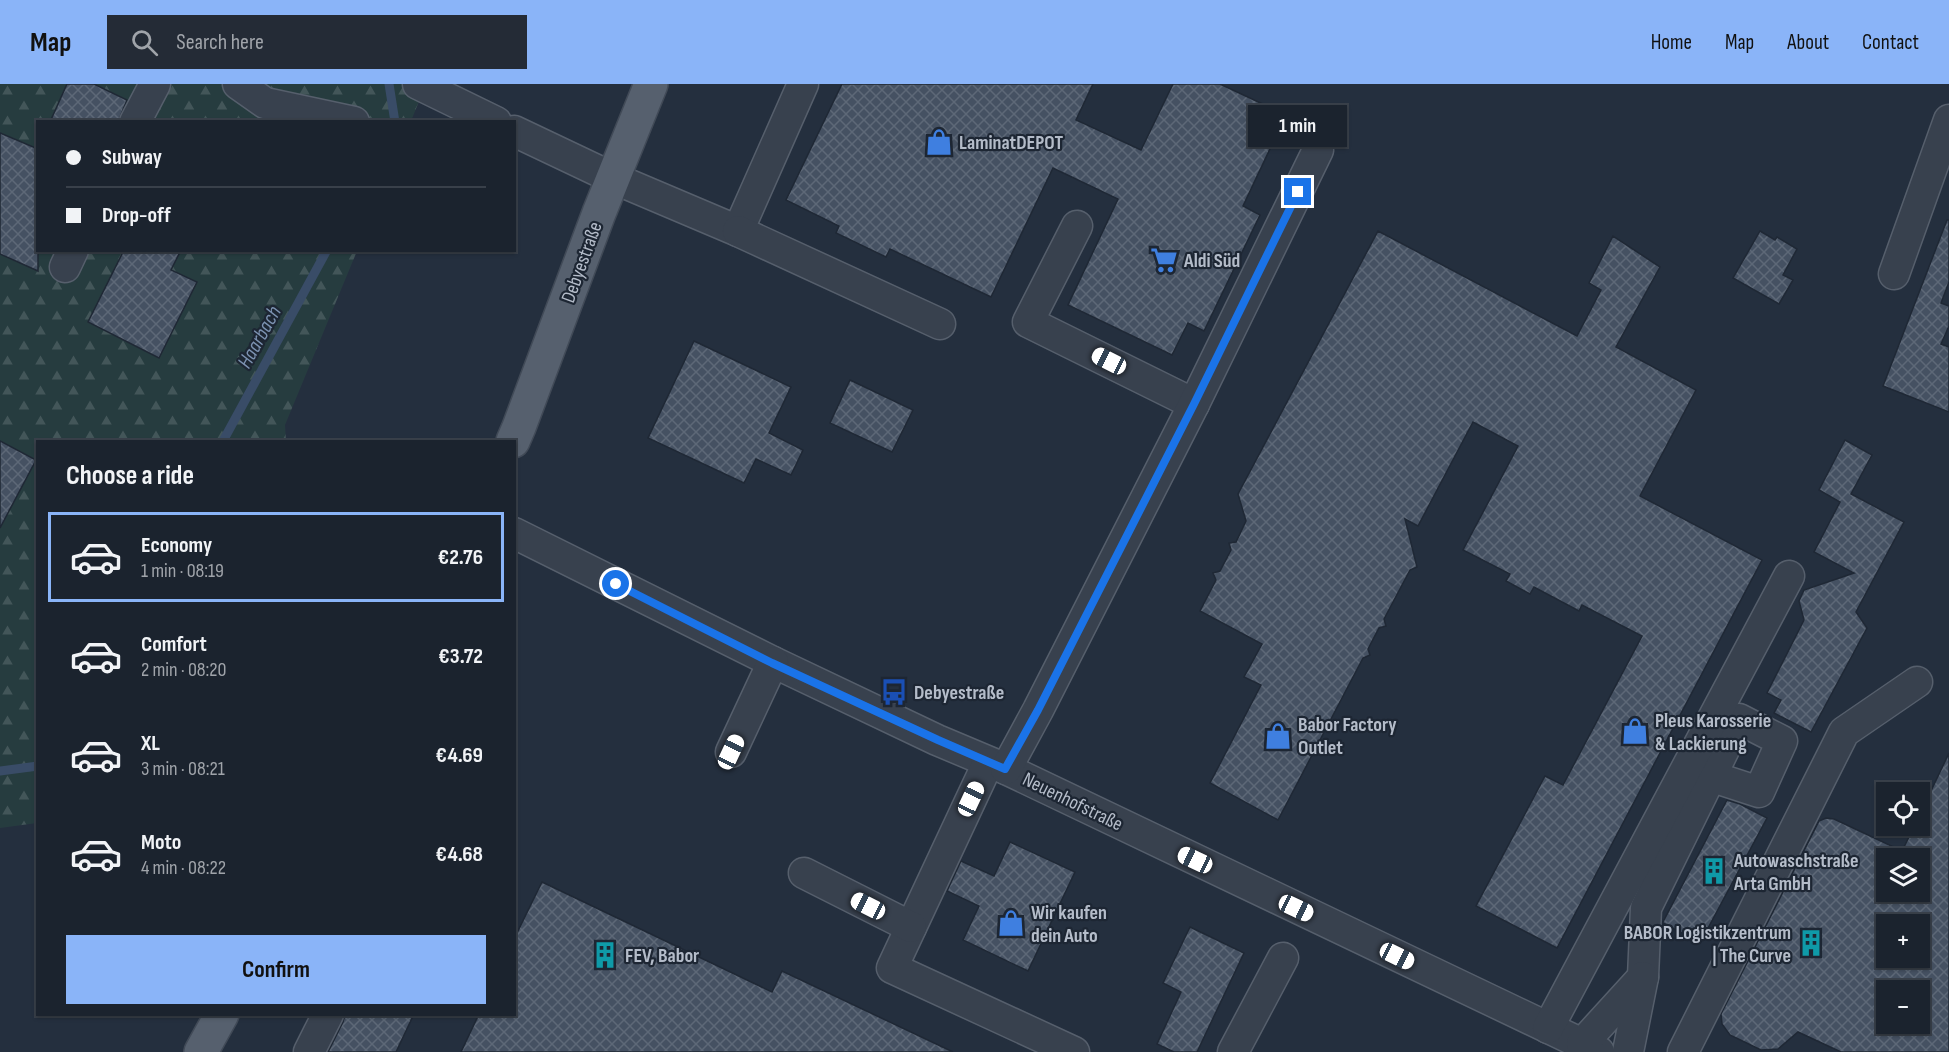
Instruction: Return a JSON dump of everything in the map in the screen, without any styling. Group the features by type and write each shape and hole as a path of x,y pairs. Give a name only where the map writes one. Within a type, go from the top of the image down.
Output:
{"main road":[{"name":"Debyestraße","path":"513,440 651,84"},
{"path":"201,1052 221,1016"}],"street":[{"path":"136,120 155,84"},
{"path":"238,84 261,112 335,120"},
{"path":"418,84 485,120"},
{"path":"738,231 803,84"},
{"path":"1894,274 1949,120"},
{"path":"516,136 738,231 940,324"},
{"path":"1074,1052 892,968 911,927 997,766 1038,710 1194,404 1318,150"},
{"path":"1077,226 1028,322 1194,404"},
{"name":"Neuenhofstraße","path":"516,534 772,663 997,766 1591,1048"},
{"path":"1548,1028 1788,576"},
{"path":"731,752 772,663"},
{"path":"1683,1052 1844,732 1917,682"},
{"path":"1628,1052 1643,977 1646,908 1710,776"},
{"path":"804,873 911,927"},
{"path":"1233,1052 1283,958"},
{"path":"1591,1048 1643,977"},
{"path":"309,1052 327,1016"}],"green space":[{"path":"0,84 426,84 411,120 36,120 36,252 357,252 285,425 286,440 36,440 36,823 0,828"}],"building":[{"path":"67,84 94,84 127,100 119,120 51,120"},
{"path":"842,84 1093,84 1076,120 1141,150 1173,84 1220,84 1286,115 1243,206 1260,215 1204,331 1188,323 1172,355 1068,305 1118,199 1053,168 991,297 890,249 886,257 836,233 839,226 786,200"},
{"path":"0,133 36,148 38,271 0,254"},
{"path":"1947,220 1949,220 1949,282 1941,303 1949,306 1949,326 1941,344 1949,347 1949,412 1883,386"},
{"path":"1378,231 1577,336 1601,290 1589,283 1613,236 1660,267 1616,347 1696,390 1640,496 1762,560 1557,948 1476,906 1545,776 1563,785 1642,636 1582,605 1579,611 1534,587 1530,594 1506,581 1510,574 1463,550 1518,446 1473,422 1418,526 1405,519 1417,567 1410,570 1384,619 1386,626 1379,628 1368,649 1370,655 1363,658 1278,820 1210,783 1261,685 1244,677 1262,644 1200,611 1216,580 1213,573 1220,571 1231,550 1229,543 1236,542 1246,521 1238,494"},
{"path":"1760,231 1775,240 1777,237 1797,249 1783,275 1793,280 1779,304 1733,278"},
{"path":"123,252 180,252 171,270 197,282 159,358 88,322"},
{"path":"694,341 791,387 769,433 803,450 791,475 756,459 744,483 648,438"},
{"path":"850,380 913,410 892,452 830,423"},
{"path":"1845,440 1872,455 1851,494 1904,522 1856,612 1867,628 1811,732 1774,713 1781,700 1767,693 1804,620 1799,601 1804,590 1854,573 1814,552 1840,502 1819,490"},
{"path":"0,441 36,460 0,528"},
{"name":"BABOR Logistikzentrum | The Curve","path":"1949,753 1949,1052 1841,1052 1798,1032 1778,1049 1761,1050 1730,1035 1722,1024 1721,1014 1819,821 1826,818 1834,819 1896,848 1876,848 1876,902 1930,902 1930,848 1904,848 1910,836 1930,836 1930,793"},
{"name":"Autowaschstraße Arta GmbH","path":"1727,800 1767,818 1700,943 1663,922"},
{"name":"Wir kaufen dein Auto","path":"1010,842 1075,872 1028,971 963,940 979,906 947,891 961,861 994,876"},
{"name":"FEV, Babor","path":"542,882 772,992 782,971 953,1052 461,1052 478,1016 516,1016 516,935"},
{"path":"1190,927 1244,953 1197,1052 1174,1052 1157,1044 1181,992 1163,983"},
{"path":"344,1016 413,1016 396,1052 328,1052"}],"waterway":[{"name":"Haarbach","path":"389,84 395,120"},
{"name":"Haarbach","path":"224,440 326,252"},
{"name":"Haarbach","path":"0,771 36,766"}],"place":[{"name":"LaminatDEPOT","path":"939,142"},
{"name":"Aldi Süd","path":"1164,260"},
{"name":"Debyestraße","path":"894,692"},
{"name":"Pleus Karosserie & Lackierung","path":"1635,731"},
{"name":"Babor Factory Outlet","path":"1278,736"},
{"name":"Autowaschstraße Arta GmbH","path":"1714,871"},
{"name":"Wir kaufen dein Auto","path":"1011,923"},
{"name":"BABOR Logistikzentrum | The Curve","path":"1811,943"},
{"name":"FEV, Babor","path":"605,955"}],"route":[{"path":"616,584 772,663 1005,769 1038,710 1194,404 1298,192"}]}
